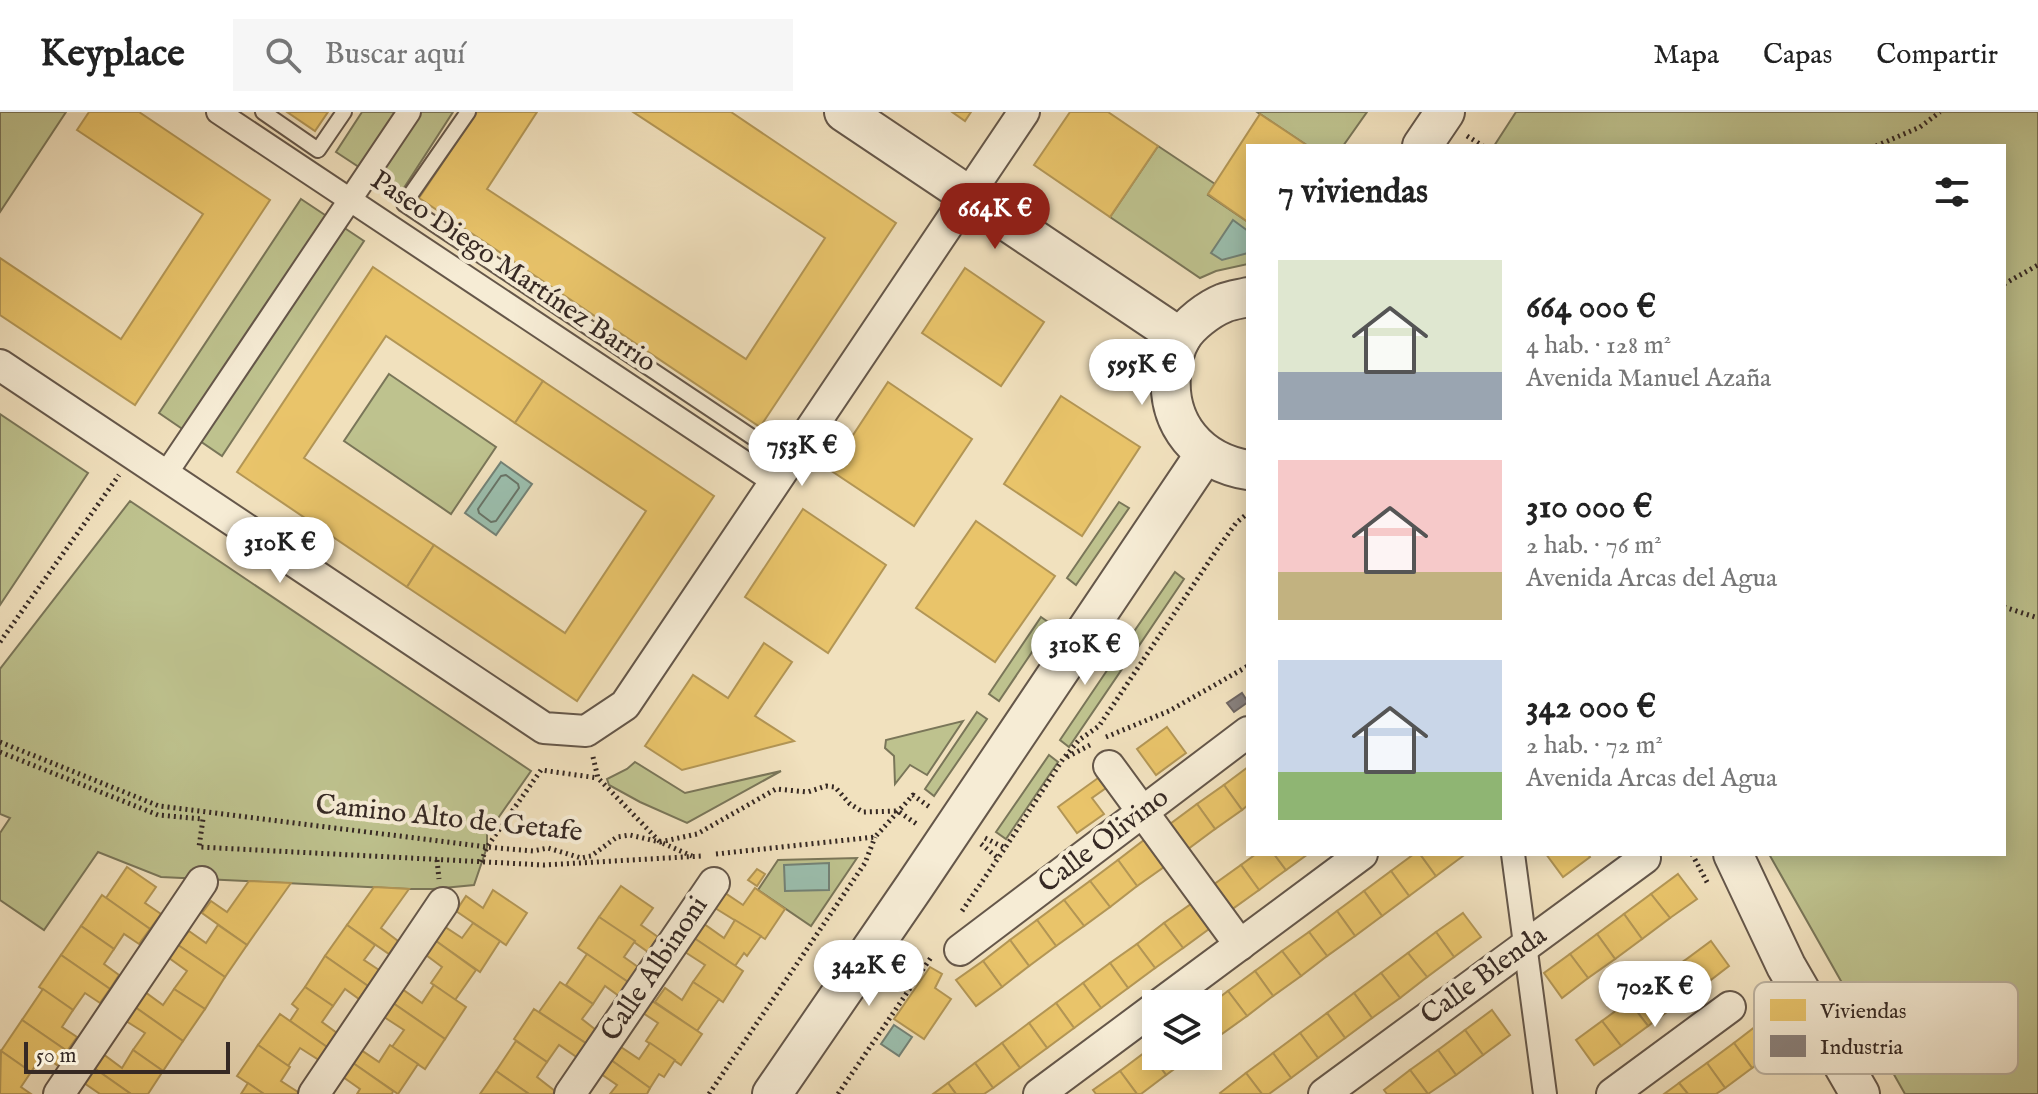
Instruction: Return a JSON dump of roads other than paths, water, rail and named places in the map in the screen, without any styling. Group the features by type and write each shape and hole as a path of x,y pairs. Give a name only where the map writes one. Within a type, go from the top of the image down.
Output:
{"street":[{"name":"Paseo Diego Martínez Barrio","path":"218,112 351,200 781,472"},
{"path":"165,475 409,112"},
{"path":"844,112 1181,338"},
{"path":"0,365 544,728 586,731 625,705 1024,112"},
{"path":"1246,297 1223,303 1199,318 1181,338 1172,364 1170,389 1175,414 1187,436 1205,454 1230,467 1246,470"},
{"path":"772,1094 959,836 1205,454"},
{"name":"Calle Olivino","path":"946,952 1246,734"},
{"path":"1109,766 1240,945"},
{"path":"1180,990 1359,856"},
{"path":"1513,856 1545,1094"},
{"path":"1734,856 1795,982"},
{"name":"Calle Blenda","path":"1324,1094 1645,858"},
{"path":"59,1094 202,882"},
{"name":"Calle Albinoni","path":"570,1094 714,883"},
{"path":"314,1094 443,903"},
{"path":"1612,1094 1730,1007"},
{"path":"1039,1094 1142,1018"},
{"path":"1848,1074 1860,1094"}],"lane":[{"path":"263,112 318,150 344,112"},
{"path":"468,112 404,204 781,472"}],"water":[{"path":"1233,220 1246,230 1246,254 1222,260 1211,253"},
{"path":"501,462 532,484 496,535 465,513"},
{"path":"829,863 829,890 785,891 784,865"},
{"path":"894,1025 912,1037 899,1056 881,1044"}]}
